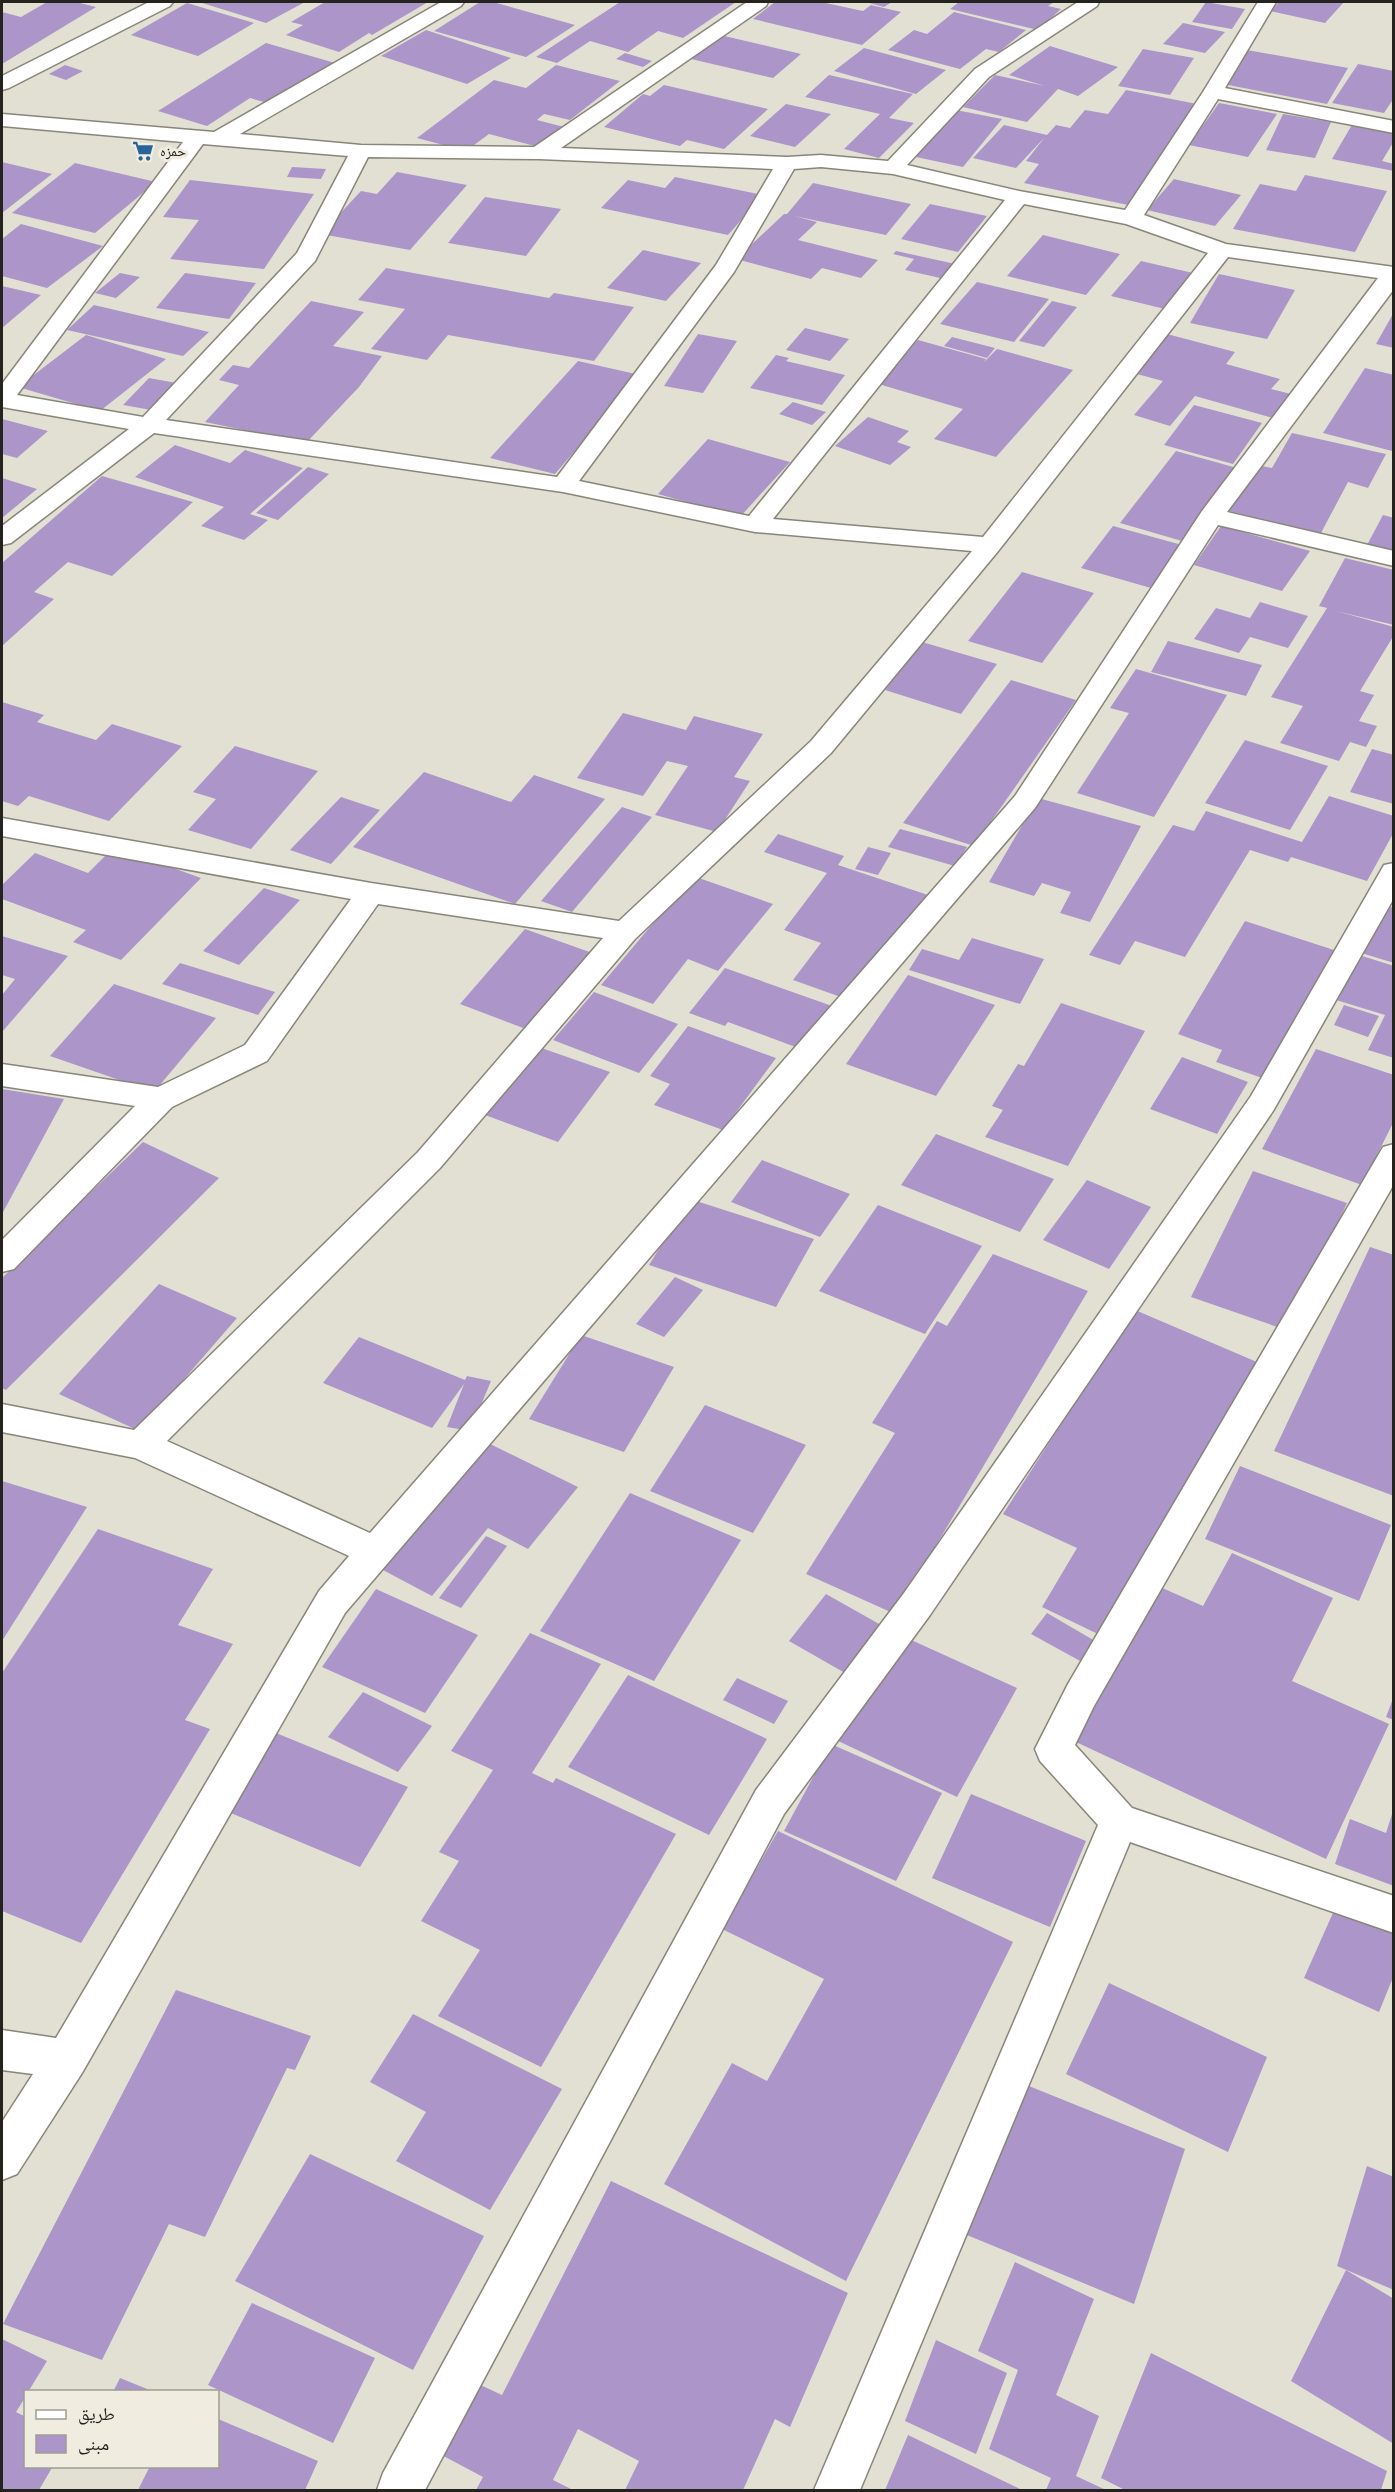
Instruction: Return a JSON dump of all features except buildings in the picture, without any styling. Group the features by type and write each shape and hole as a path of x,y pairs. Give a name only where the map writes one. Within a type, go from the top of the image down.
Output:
{"street":[{"path":"2,84 163,2"},
{"path":"454,2 207,138 10,377 2,400 149,425 563,485 754,525 990,545"},
{"path":"539,153 759,2"},
{"path":"893,168 982,73 1090,2"},
{"path":"1131,218 1213,92 1267,2"},
{"path":"1213,92 1394,127"},
{"path":"2,120 361,151 539,153 787,163 821,161 893,168 1019,198 1131,218 1222,250 1393,274 1211,516 1025,802 332,1602 67,2059 2,2159"},
{"path":"2,538 149,425 307,256 361,151"},
{"path":"563,485 726,267 787,163"},
{"path":"754,525 1019,198"},
{"path":"141,1445 429,1160 625,932 821,747 990,545 1222,250"},
{"path":"1211,516 1394,559"},
{"path":"2,827 371,893 625,932"},
{"path":"400,2490 770,1802 917,1604 1262,1103 1394,872"},
{"path":"2,1260 161,1099 256,1053 371,893"},
{"path":"2,1075 161,1099"},
{"path":"1394,1155 1080,1695 1054,1749 1119,1821 1394,1915"},
{"path":"2,1418 141,1445 374,1551"},
{"path":"837,2490 1119,1821"},
{"path":"2,2050 67,2059"}],"place":[{"name":"حمزه","path":"143,151"}]}
